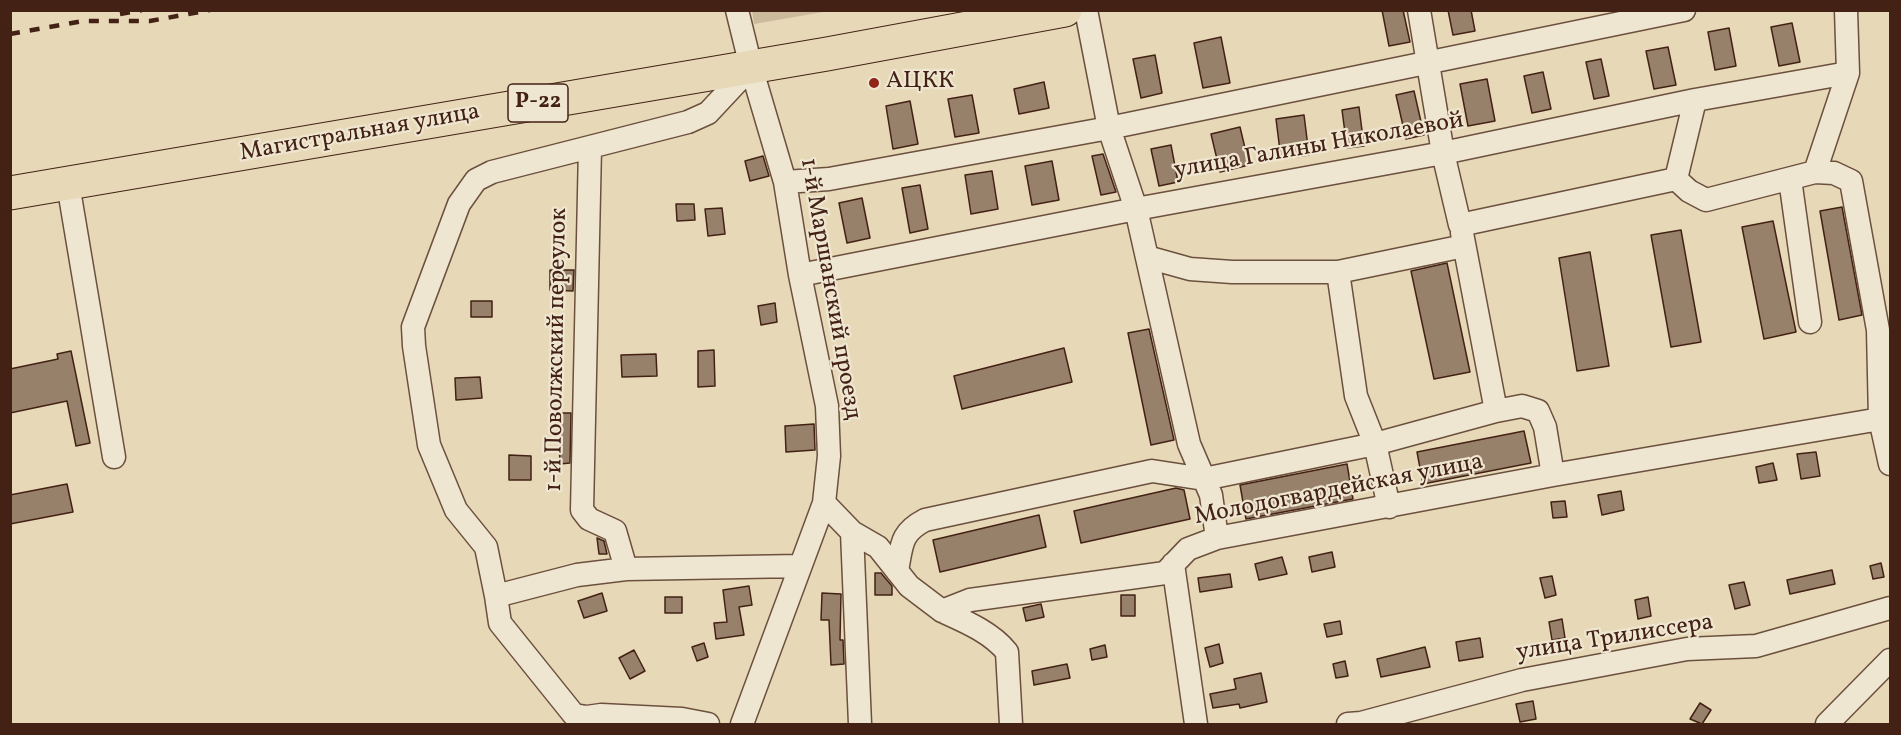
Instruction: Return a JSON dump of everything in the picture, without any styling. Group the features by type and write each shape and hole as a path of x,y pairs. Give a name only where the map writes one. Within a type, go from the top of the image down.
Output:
{"highway":[{"name":"Магистральная улица","path":"10,194 844,51 980,17 1065,10"}],"street":[{"name":"1-й Маршанский проезд","path":"737,10 751,67 785,182 800,275 827,406 829,456 824,503 742,724"},
{"path":"1086,10 1109,128 1136,208 1188,444 1211,495 1216,538"},
{"path":"1419,10 1443,153 1462,236 1496,411"},
{"path":"785,182 829,179 1109,128 1684,10"},
{"path":"1815,172 1848,73 1846,10"},
{"path":"708,724 682,719 601,714 587,717 574,715 500,623 486,547 456,510 429,445 413,327 459,204 476,180 492,172 688,122 708,113 751,67"},
{"name":"улица Галины Николаевой","path":"800,275 1136,208 1443,153 1695,100 1848,73"},
{"path":"1676,179 1695,100"},
{"name":"1-й Поволжский переулок","path":"590,148 582,510 589,519 615,531 626,569"},
{"path":"1676,179 1689,191 1706,200 1815,172 1834,173 1851,181 1878,330 1880,419 1890,464"},
{"path":"1147,257 1190,269 1221,272 1338,272 1462,236 1676,179"},
{"path":"1790,179 1810,322"},
{"path":"68,184 114,457"},
{"path":"1338,272 1356,396 1375,444 1389,507"},
{"path":"897,571 903,538 912,526 925,520 1152,471 1204,479 1375,444 1522,406 1538,411 1545,427 1553,475"},
{"name":"Молодогвардейская улица","path":"942,611 970,600 1165,573 1188,549 1216,538 1553,475 1880,419"},
{"path":"824,503 852,531 878,547 909,586 942,611 968,623 1000,643 1007,652 1011,724"},
{"path":"852,531 860,724"},
{"path":"1173,564 1196,724"},
{"path":"496,596 577,575 626,569 799,566"},
{"name":"улица Трилиссера","path":"1357,724 1522,680 1687,649 1756,646 1890,608"},
{"path":"1827,724 1890,660"}],"shaded area":[{"path":"752,10 829,10 829,11 754,24"}],"building":[{"path":"1382,10 1403,10 1410,42 1389,46"},
{"path":"1448,10 1471,10 1475,31 1453,35"},
{"path":"1792,23 1800,62 1779,66 1771,27"},
{"path":"1729,28 1736,66 1715,70 1708,32"},
{"path":"1221,37 1230,83 1203,88 1194,43"},
{"path":"1668,47 1676,85 1654,89 1646,51"},
{"path":"1155,55 1162,93 1141,98 1133,59"},
{"path":"1601,59 1609,96 1594,99 1586,62"},
{"path":"1543,72 1551,109 1532,113 1524,76"},
{"path":"1487,79 1495,121 1468,126 1460,84"},
{"path":"1044,82 1049,108 1019,114 1014,89"},
{"path":"1414,91 1424,135 1406,139 1396,95"},
{"path":"972,95 979,133 955,137 948,99"},
{"path":"910,101 918,144 893,149 886,106"},
{"path":"1359,107 1364,146 1347,148 1342,110"},
{"path":"1304,115 1309,155 1281,159 1276,119"},
{"path":"1240,127 1249,165 1220,172 1211,134"},
{"path":"1171,145 1178,182 1159,186 1151,149"},
{"path":"1103,154 1116,192 1101,195 1092,156"},
{"path":"763,156 769,176 750,181 745,161"},
{"path":"1052,161 1059,200 1032,205 1025,166"},
{"path":"992,171 998,209 971,214 965,175"},
{"path":"920,185 928,229 910,233 902,188"},
{"path":"862,198 870,238 847,243 839,203"},
{"path":"676,204 694,204 695,220 677,221"},
{"path":"1842,207 1862,315 1839,320 1820,211"},
{"path":"722,208 725,234 708,236 705,209"},
{"path":"1773,221 1796,332 1764,339 1742,227"},
{"path":"1681,230 1701,342 1671,347 1651,235"},
{"path":"1590,252 1609,366 1577,371 1559,258"},
{"path":"1447,263 1470,372 1434,379 1411,271"},
{"path":"550,270 574,270 573,291 550,290"},
{"path":"471,301 492,301 492,317 471,317"},
{"path":"775,303 777,322 761,325 758,306"},
{"path":"1149,329 1174,440 1151,445 1128,333"},
{"path":"1064,348 1072,382 962,409 954,376"},
{"path":"714,350 715,386 698,387 698,351"},
{"path":"71,351 90,443 76,446 67,401 10,413 10,369 58,359 57,354"},
{"path":"656,354 657,376 622,377 621,355"},
{"path":"480,377 482,398 456,400 455,378"},
{"path":"558,413 571,413 570,463 560,464"},
{"path":"814,424 815,450 786,452 785,426"},
{"path":"1524,431 1531,463 1423,484 1417,452"},
{"path":"1816,452 1820,476 1801,479 1797,454"},
{"path":"509,455 531,456 531,480 509,480"},
{"path":"1773,463 1777,480 1759,483 1756,467"},
{"path":"1347,464 1353,499 1246,519 1240,485"},
{"path":"67,484 73,512 10,524 10,495"},
{"path":"1176,488 1184,490 1190,519 1081,543 1074,511"},
{"path":"1621,491 1624,510 1602,515 1598,495"},
{"path":"1565,501 1567,517 1553,518 1551,502"},
{"path":"1039,515 1046,547 940,572 933,540"},
{"path":"597,538 604,541 607,554 599,554"},
{"path":"1332,552 1335,567 1312,572 1309,557"},
{"path":"1282,557 1287,574 1259,580 1255,564"},
{"path":"1881,563 1884,577 1873,579 1870,566"},
{"path":"1832,570 1835,584 1790,594 1787,580"},
{"path":"875,573 881,573 892,586 892,595 875,595"},
{"path":"1230,574 1232,587 1200,592 1198,578"},
{"path":"1552,576 1556,595 1545,598 1540,578"},
{"path":"1744,582 1750,605 1735,609 1729,585"},
{"path":"749,586 752,605 739,607 744,635 716,639 714,623 727,622 723,590"},
{"path":"602,593 607,611 584,618 578,601"},
{"path":"822,593 841,594 840,640 843,640 844,664 831,665 829,620 821,620"},
{"path":"1121,595 1135,595 1135,616 1121,616"},
{"path":"665,597 682,597 682,613 665,613"},
{"path":"1648,597 1651,616 1638,619 1635,600"},
{"path":"1041,604 1044,617 1026,621 1023,608"},
{"path":"1562,619 1565,638 1552,640 1549,622"},
{"path":"1340,621 1342,634 1327,637 1324,624"},
{"path":"1480,638 1483,657 1459,661 1456,642"},
{"path":"704,643 708,657 697,661 692,647"},
{"path":"1219,644 1223,663 1210,667 1205,648"},
{"path":"1105,645 1107,657 1092,660 1090,649"},
{"path":"1425,647 1430,667 1381,677 1377,659"},
{"path":"634,650 645,671 630,679 619,658"},
{"path":"1345,661 1348,676 1336,678 1333,664"},
{"path":"1067,664 1070,678 1034,685 1032,671"},
{"path":"1261,673 1267,702 1240,708 1239,704 1213,708 1210,694 1236,689 1234,679"},
{"path":"1533,701 1536,719 1520,722 1516,704"},
{"path":"1700,703 1711,710 1702,724 1690,719"}],"railway":[{"path":"120,14 142,10"},
{"path":"10,34 83,21 150,21 210,10"}],"place":[{"name":"АЦКК","path":"874,83"}]}
